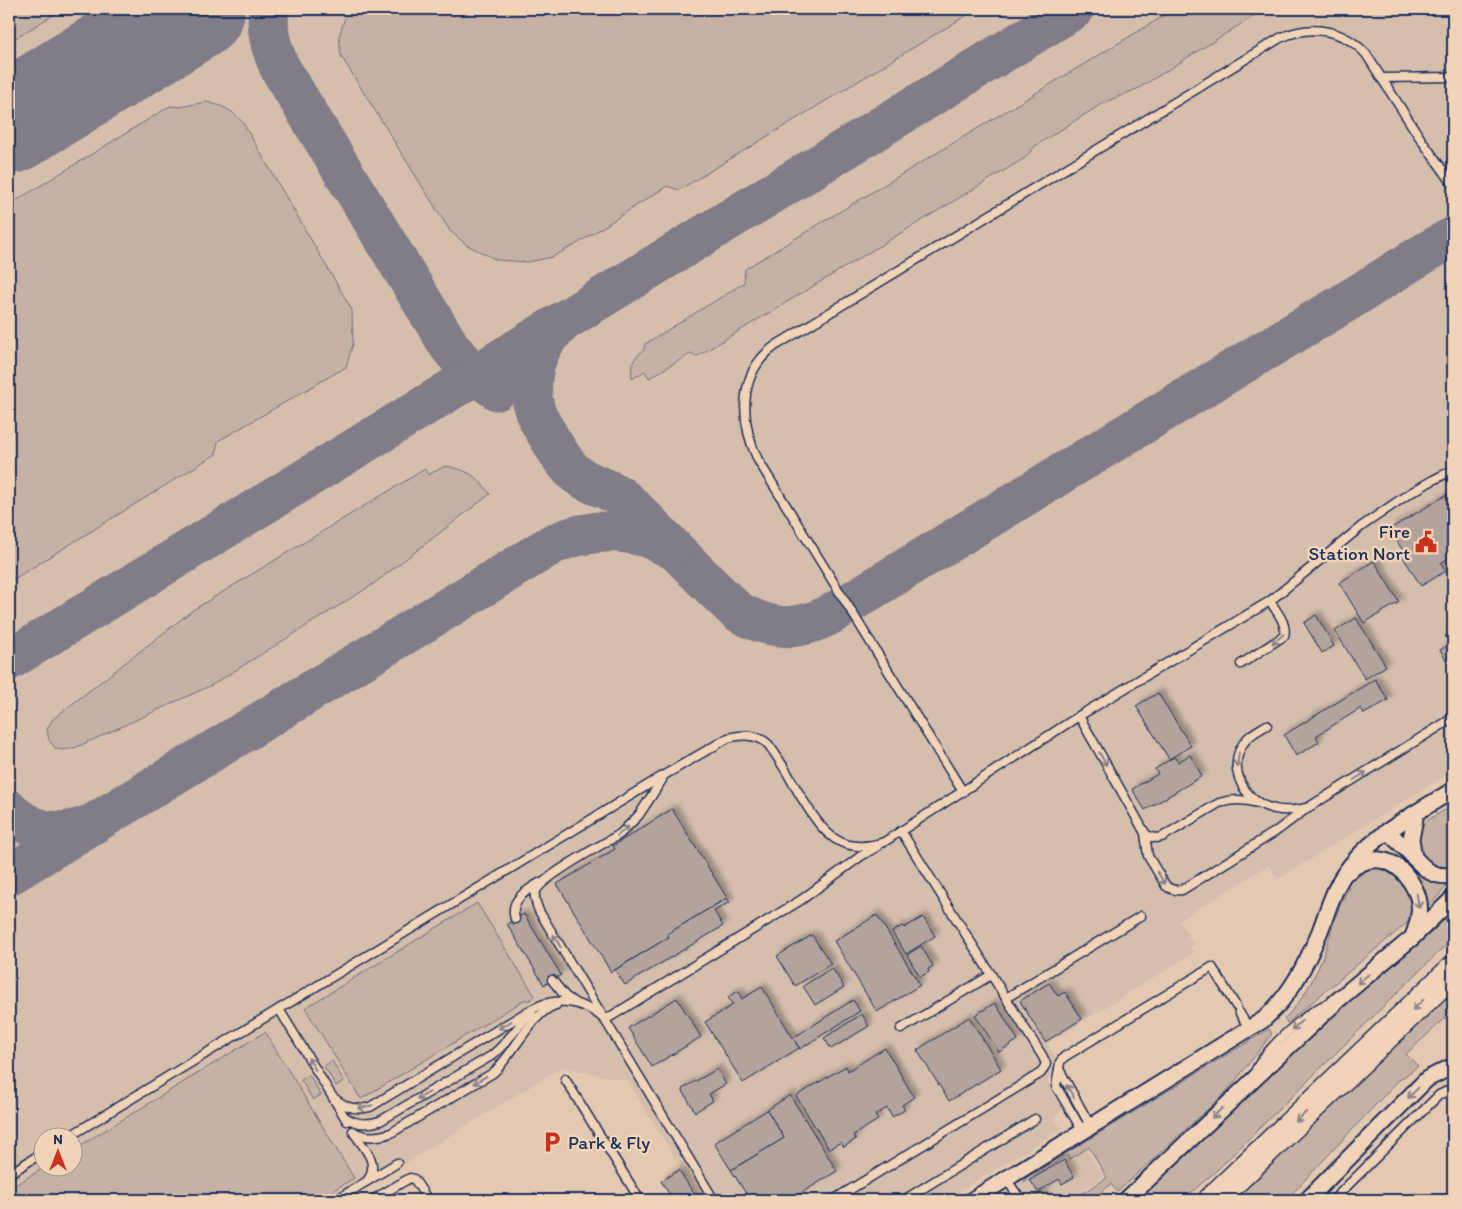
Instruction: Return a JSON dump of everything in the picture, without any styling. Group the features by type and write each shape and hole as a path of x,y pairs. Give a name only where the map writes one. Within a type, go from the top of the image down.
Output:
{"highway":[{"path":"1213,1200 1453,971"}],"street":[{"path":"972,1200 1250,1030 1276,1009 1295,983 1337,887 1359,855 1371,843 1388,831 1453,790"},
{"path":"1414,858 1411,839 1416,813"},
{"path":"1388,831 1429,872 1444,876 1453,875"},
{"path":"1388,831 1401,869"},
{"path":"1343,876 1352,869 1369,861 1389,861 1401,869 1410,880 1419,899 1419,916 1413,937"},
{"path":"1126,1199 1338,1000 1413,937 1453,898"},
{"path":"1307,1200 1427,1079 1453,1066"}],"lane":[{"path":"962,792 758,460 748,435 745,408 748,386 755,367 767,352 1292,32 1323,30 1350,39 1358,46 1366,54 1422,141 1453,184"},
{"path":"1381,78 1453,77"},
{"path":"605,1020 802,900 861,856 1079,716 1270,601 1362,526 1407,495 1452,471"},
{"path":"1241,664 1284,636 1285,628 1270,601"},
{"path":"1079,716 1145,833 1148,856 1166,886 1169,889 1178,891 1453,718"},
{"path":"1262,805 1247,792 1239,780 1237,763 1239,751 1244,742 1268,725"},
{"path":"82,1129 723,740 740,736 755,736 766,742 818,824 826,833 838,841 852,846 868,846 884,842"},
{"path":"515,919 513,913 516,900 520,896 620,834 638,815 666,774"},
{"path":"1145,833 1153,838 1162,837 1227,800 1245,800 1274,809 1298,810 1309,807"},
{"path":"833,1200 1041,1073 1046,1064 901,831"},
{"path":"545,880 536,891 536,904 714,1200"},
{"path":"1006,998 1141,916"},
{"path":"1087,1129 1058,1069 1060,1062 1064,1057 1212,967 1250,1030"},
{"path":"901,1029 991,975"},
{"path":"552,980 565,999 593,1010 605,1020"},
{"path":"333,1097 347,1107 362,1109 370,1106 525,1013 544,1004 565,999"},
{"path":"353,1131 366,1136 382,1136 391,1133 493,1072 506,1059 538,1017 565,999"},
{"path":"345,1117 351,1121 364,1124 380,1121 491,1056 498,1051 525,1019 544,1004"},
{"path":"279,1009 373,1164 373,1172 367,1181"},
{"path":"565,1079 640,1200"},
{"path":"1333,1200 1439,1095 1453,1088"},
{"path":"904,1200 1035,1120"},
{"path":"9,1174 32,1159"},
{"path":"336,1200 397,1163"},
{"path":"372,1200 410,1178 414,1179 428,1200"},
{"path":"1006,1179 1021,1200"}],"shaded area":[{"path":"9,9 1453,9 1453,771 1278,879 1269,865 1179,921 1194,945 1190,948 1194,953 1047,1043 1055,1056 1048,1081 1065,1107 1055,1116 1061,1129 945,1200 700,1200 628,1081 562,1067 345,1200 9,1200"},
{"path":"9,9 63,9 9,42"},
{"path":"354,9 977,9 679,190 667,186 575,245 552,257 528,262 497,260 467,245 450,231 341,56 339,37 345,17"},
{"path":"1175,9 1265,9 1139,88 1103,103 1035,146 1025,158 696,357 692,353 649,378 645,371 632,379 631,370 633,362 644,350 645,344 744,283 745,269"},
{"path":"205,102 227,109 235,114 243,123 352,310 353,344 346,367 218,441 216,454 9,582 9,205 170,106 180,107"},
{"path":"445,466 460,469 471,474 490,494 372,585 212,685 77,747 65,750 56,749 49,740 47,729 53,719 193,610 425,469 428,475"},
{"path":"1453,806 1453,867 1439,867 1423,858 1419,846 1419,831 1428,820"},
{"path":"1379,867 1396,875 1407,889 1411,907 1406,924 1287,1023 1284,1019 1300,1000 1317,972 1340,906 1347,892 1355,880 1366,871"},
{"path":"1413,871 1430,881 1445,884 1446,887 1430,905 1427,903"},
{"path":"477,903 535,996 528,1001 526,999 361,1099 305,1008"},
{"path":"1453,912 1453,938 1218,1169 1183,1200 1137,1200 1327,1020 1421,942"},
{"path":"1453,988 1453,1011 1406,1054 1418,1066 1397,1082 1286,1200 1232,1200 1268,1168 1360,1074"},
{"path":"1269,1029 1272,1034 1220,1098 1117,1192 1111,1184 1091,1200 1071,1200 1107,1178 1089,1147 1069,1159 1067,1155 1024,1182 1024,1179"},
{"path":"265,1032 354,1178 317,1200 9,1200 9,1189 32,1175 82,1176 82,1144"},
{"path":"332,1061 344,1081 336,1086 324,1066"},
{"path":"309,1075 321,1095 313,1100 301,1080"},
{"path":"1081,1141 1104,1177 1067,1200 986,1200"}],"building":[{"name":"Fire Station Nort","path":"1453,491 1453,555 1441,563 1446,571 1421,586 1403,557 1406,556 1390,529"},
{"path":"1374,561 1399,602 1364,623 1339,583"},
{"path":"1316,615 1334,646 1322,653 1304,623"},
{"path":"1356,618 1386,666 1365,679 1335,631"},
{"path":"1453,630 1453,662 1449,665 1440,650 1450,644 1445,636"},
{"path":"1375,679 1388,700 1364,714 1361,708 1316,736 1319,742 1296,756 1284,735"},
{"path":"1158,693 1191,746 1169,759 1136,706"},
{"path":"1190,755 1202,776 1145,810 1132,789 1158,774 1155,769 1174,757 1178,762"},
{"path":"672,809 727,898 667,934 669,937 611,972 557,884 615,849 613,846"},
{"path":"727,898 730,902 714,911 723,926 625,985 615,970 669,937 667,934"},
{"path":"524,914 561,975 544,985 507,924"},
{"path":"877,915 920,985 877,1012 834,941"},
{"path":"923,917 935,936 906,954 892,932 902,926 904,928"},
{"path":"812,935 831,964 795,986 777,956"},
{"path":"921,946 933,966 928,969 929,972 920,977 907,955"},
{"path":"832,968 844,987 815,1005 803,986"},
{"path":"1049,983 1058,996 1065,992 1082,1019 1045,1042 1020,1001"},
{"path":"762,987 799,1048 743,1083 705,1022 733,1005 728,997 738,991 742,999"},
{"path":"677,998 701,1037 652,1067 628,1028"},
{"path":"853,1000 860,1011 800,1049 793,1038"},
{"path":"995,1003 1018,1040 999,1052 975,1015"},
{"path":"862,1014 869,1026 831,1049 824,1038"},
{"path":"969,1017 1001,1069 949,1101 917,1050"},
{"path":"885,1048 914,1097 902,1105 905,1110 892,1117 887,1108 875,1115 878,1120 853,1135 856,1139 844,1147 841,1142 829,1149 796,1096 846,1066 848,1071"},
{"path":"717,1069 726,1084 709,1094 713,1101 695,1112 682,1089"},
{"path":"790,1095 837,1171 790,1200 750,1200 731,1170 784,1138 767,1110"},
{"path":"767,1110 784,1138 731,1170 714,1143"},
{"path":"1064,1160 1074,1177 1062,1184 1059,1179 1038,1192 1030,1180"},
{"path":"679,1170 698,1200 673,1200 661,1181"},
{"path":"1042,1192 1047,1200 1032,1200 1031,1198"}],"taxiway":[{"path":"269,9 270,39 280,68 450,347 469,370 497,390"},
{"path":"9,660 1074,9"},
{"path":"560,325 551,333 539,353 532,375 532,399 541,424 566,464 582,478 614,493 626,501 737,611 749,618 773,625 797,626 808,624 833,613 1453,237"},
{"path":"9,875 553,544 582,535 612,532 642,536 670,548"},
{"path":"9,810 35,828 56,832 87,826"}],"runway":[{"path":"9,123 194,9"}],"place":[{"name":"Fire Station Nort","path":"1426,542"},
{"name":"Park & Fly","path":"552,1142"}]}
